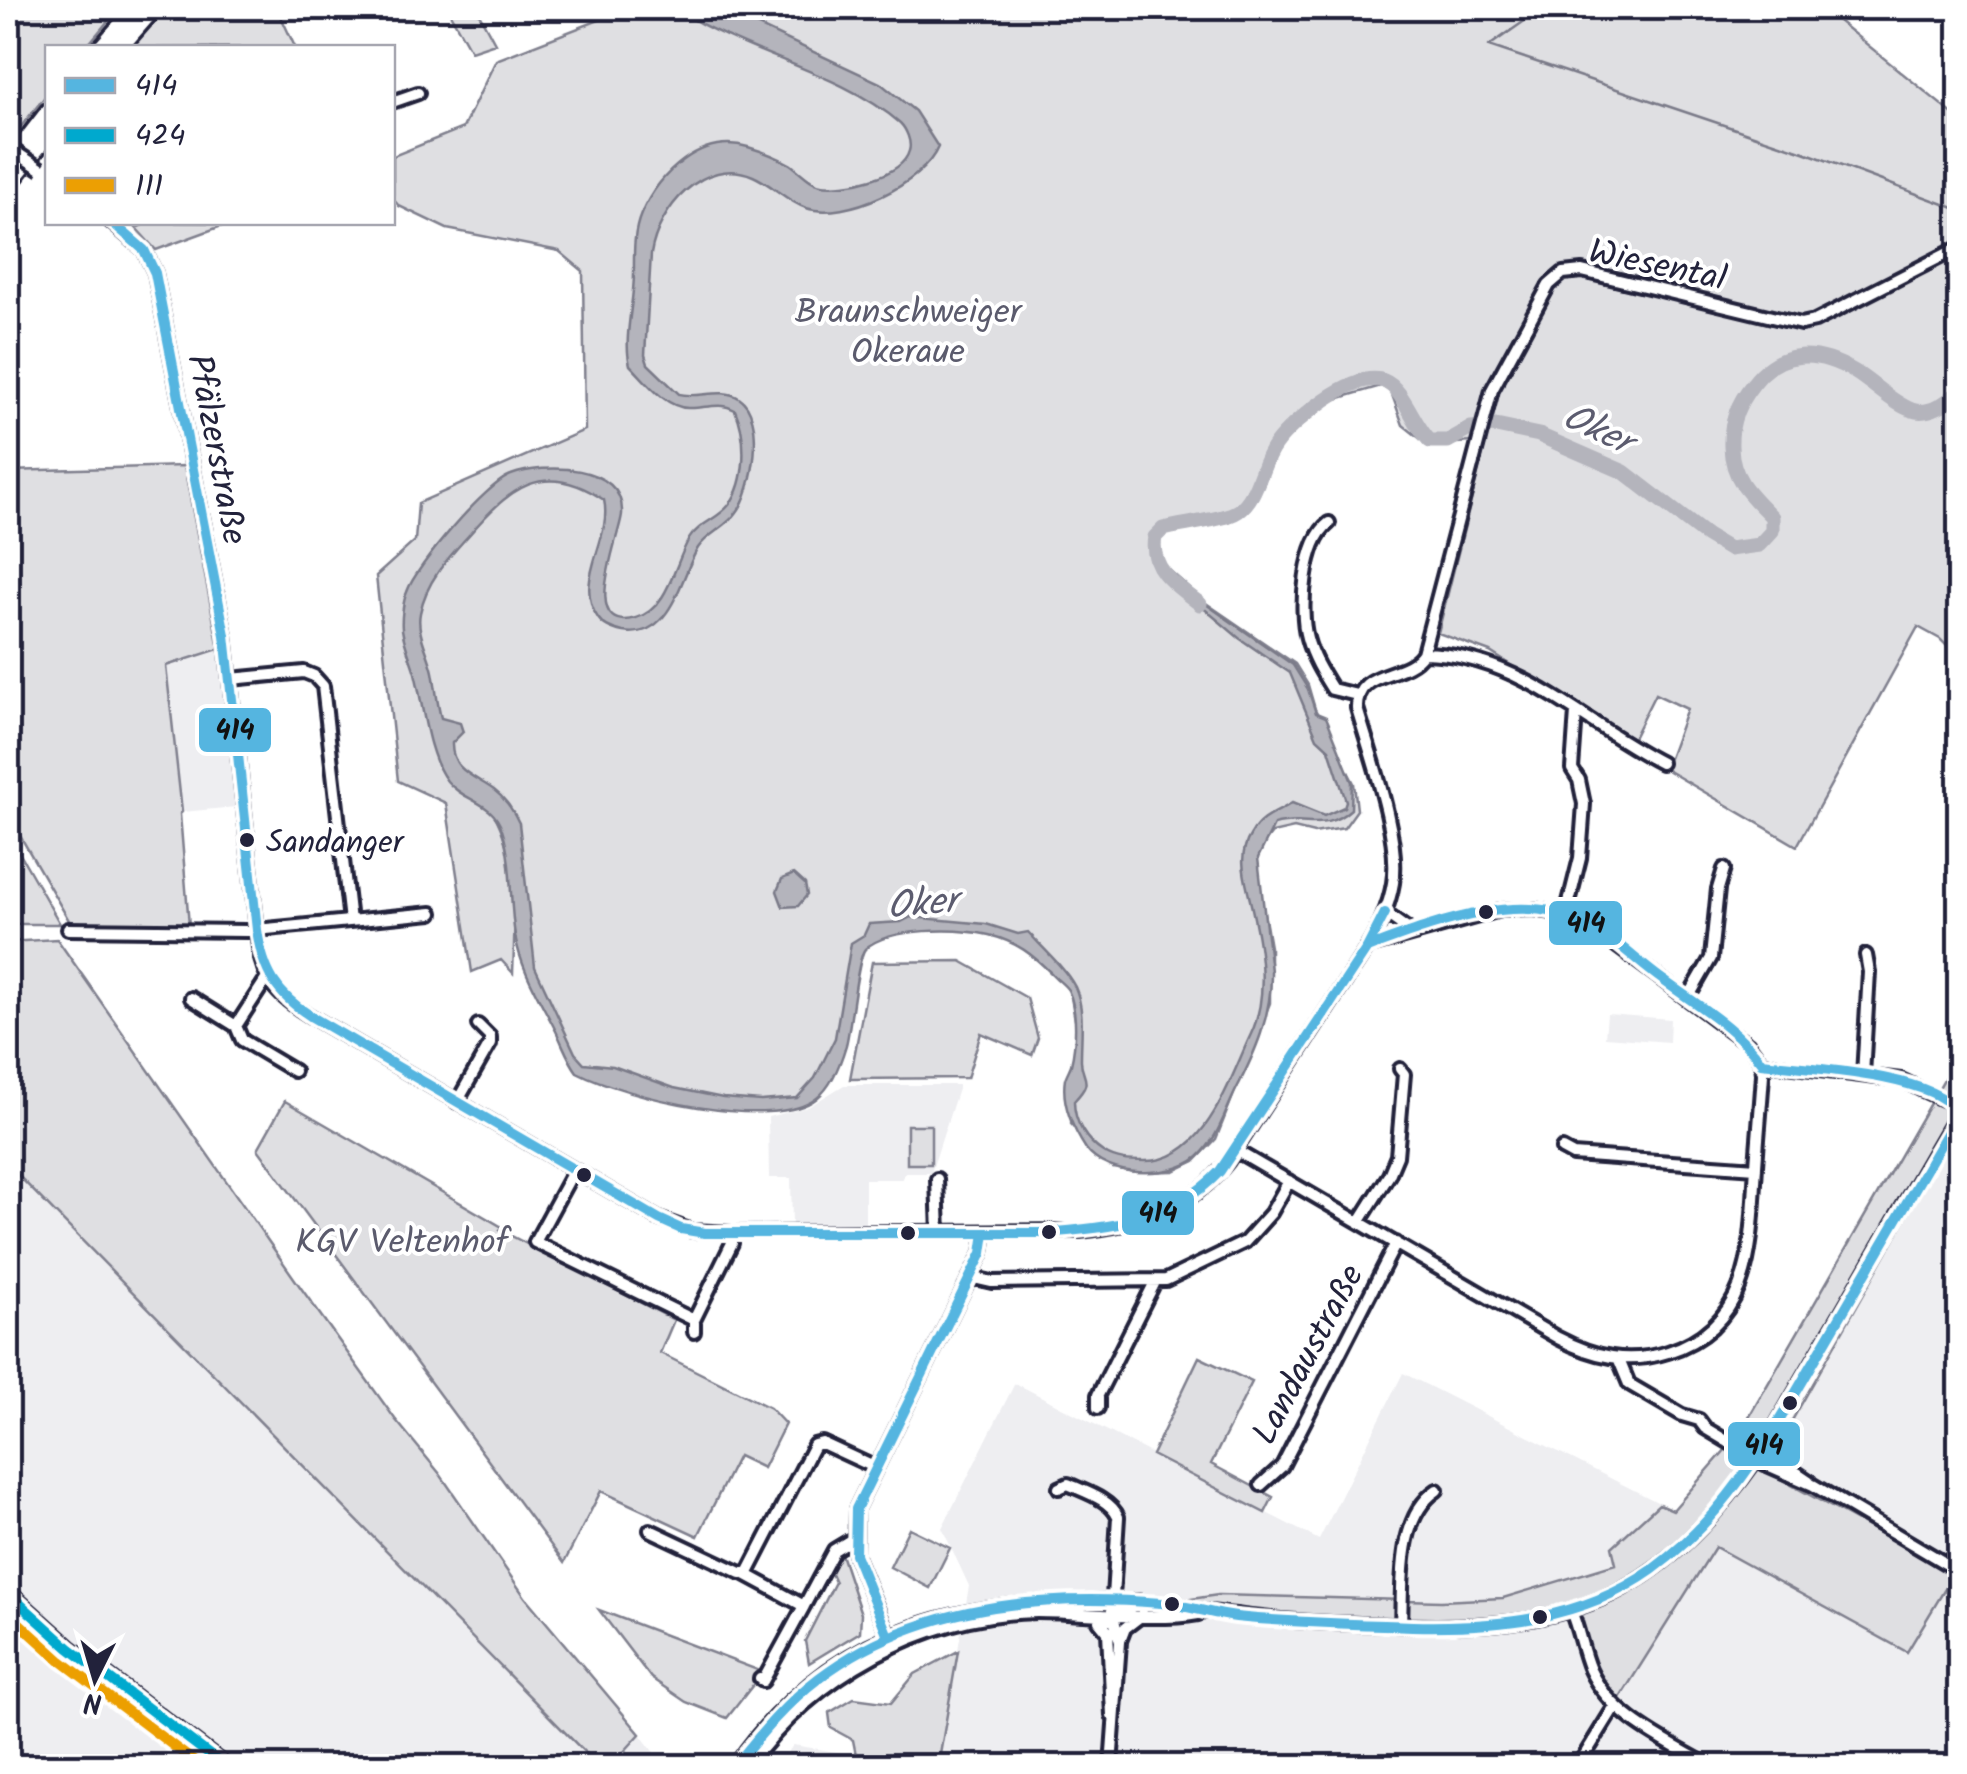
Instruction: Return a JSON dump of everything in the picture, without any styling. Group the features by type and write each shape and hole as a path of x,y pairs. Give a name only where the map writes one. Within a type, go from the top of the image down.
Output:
{"highway":[{"path":"105,45 136,8"},
{"path":"122,45 154,8"},
{"path":"8,164 45,116"},
{"path":"8,186 45,138"}],"main road":[{"path":"8,1593 69,1648 224,1766"},
{"path":"8,1608 206,1766"}],"street":[{"path":"395,101 418,93"},
{"path":"8,146 44,172"},
{"name":"Pfälzerstraße","path":"126,226 155,273 222,612 257,930 267,978"},
{"name":"Wiesental","path":"1423,653 1486,408 1497,378 1549,285 1562,273 1582,271 1801,324 1815,321 1960,248"},
{"path":"1329,523 1316,536 1310,558 1304,629 1313,656 1332,689 1357,695"},
{"path":"236,1026 267,978 278,994 296,1008 670,1225 732,1233 985,1233 1080,1231 1124,1225 1157,1215 1204,1188 1235,1150 1386,913 1394,882 1394,854 1356,708 1357,695 1365,683 1406,668 1423,653 1456,654 1522,677 1661,764"},
{"path":"231,679 304,672 323,686 350,921"},
{"path":"1566,914 1578,869 1584,804 1572,769 1576,712"},
{"path":"1688,998 1712,958 1718,889 1724,869"},
{"path":"1235,1150 1558,1338 1589,1352 1619,1360 1678,1349 1704,1332 1732,1304 1750,1260 1756,1168 1762,1063 1748,1044 1588,926 1566,914 1514,908 1366,948"},
{"path":"68,929 257,930 432,912"},
{"path":"1386,913 1413,933"},
{"path":"1862,1075 1869,972 1866,955"},
{"path":"191,998 236,1026 242,1040 294,1071"},
{"path":"456,1102 490,1044 490,1037 478,1025"},
{"path":"1112,1613 1135,1606 1280,1620 1401,1626 1507,1624 1570,1611 1630,1584 1675,1554 1726,1503 1757,1458 1950,1130 1958,1110 1951,1102 1916,1085 1762,1063"},
{"path":"1360,1221 1397,1156 1404,1074 1400,1069"},
{"path":"1562,1149 1574,1156 1756,1168"},
{"path":"574,1170 535,1242 694,1326 732,1242 732,1233"},
{"path":"937,1180 939,1233"},
{"path":"970,1277 992,1282 1166,1280 1244,1242 1272,1212 1288,1181"},
{"path":"890,1642 860,1569 854,1538 856,1509 982,1253 985,1233"},
{"name":"Landaustraße","path":"1260,1485 1282,1466 1396,1243"},
{"path":"1098,1408 1098,1395 1155,1282"},
{"path":"1619,1360 1629,1384 1682,1415 1699,1420 1705,1428 1757,1458 1776,1458 1813,1486 1958,1568"},
{"path":"745,1574 751,1571 814,1445 822,1443 876,1468"},
{"path":"1059,1488 1068,1484 1110,1505 1116,1513 1114,1600 1104,1626"},
{"path":"1401,1626 1405,1542 1429,1496 1437,1490"},
{"path":"650,1530 804,1606"},
{"path":"760,1679 763,1682 834,1550 854,1538"},
{"path":"735,1766 827,1672 927,1621 1011,1602 1114,1600 1164,1603 1209,1612"},
{"path":"1570,1611 1589,1668 1615,1706 1710,1766"},
{"path":"890,1642 978,1618 1032,1612 1185,1616 1209,1612"},
{"path":"1091,1613 1108,1632 1111,1766"},
{"path":"1112,1613 1120,1642"},
{"path":"1112,1719 1117,1702 1120,1642 1125,1628 1142,1615"},
{"path":"1578,1766 1615,1706"},
{"path":"749,1766 782,1718"}],"shaded area":[{"path":"677,8 720,8 880,83 915,111 938,147 917,174 861,204 823,211 806,208 760,179 735,171 717,173 686,190 663,220 651,254 645,355 648,364 679,394 725,393 739,398 747,407 755,436 752,471 743,501 728,522 698,548 664,617 640,632 623,632 598,618 589,589 603,530 604,500 563,481 528,485 498,505 445,562 427,591 420,628 441,718 460,723 463,732 452,743 455,760 502,797 519,823 535,967 575,1053 584,1063 613,1066 674,1088 761,1101 797,1098 815,1078 835,1038 851,943 864,935 869,924 901,922 911,917 986,924 1018,934 1028,932 1066,973 1078,995 1081,1065 1086,1083 1074,1101 1086,1137 1108,1155 1129,1161 1167,1157 1185,1147 1213,1114 1257,1018 1262,985 1260,950 1243,867 1247,842 1260,823 1292,803 1324,816 1344,807 1346,801 1329,749 1317,738 1290,673 1239,638 1163,574 1293,665 1308,689 1316,713 1326,717 1352,782 1351,809 1323,823 1274,825 1258,858 1271,971 1265,1019 1215,1135 1205,1150 1187,1164 1156,1172 1123,1170 1095,1159 1086,1149 1066,1107 1065,1079 1075,1037 1068,990 1031,955 999,938 960,931 924,931 890,937 865,949 846,1045 831,1080 817,1098 796,1108 768,1112 662,1100 577,1072 526,973 515,935 508,856 498,820 447,781 430,744 402,629 407,592 423,564 453,527 500,481 525,471 561,469 597,476 619,497 622,514 606,580 609,612 618,619 636,618 656,606 689,539 724,510 735,495 742,472 743,446 735,410 718,406 680,407 656,392 630,365 635,236 649,199 683,160 714,146 730,144 759,150 790,164 813,182 831,186 884,174 904,160 910,147 900,123 863,97 713,30"},
{"path":"219,649 236,807 182,812 166,666"},
{"path":"794,874 805,884 807,895 798,906 783,907 777,891 782,879"},
{"path":"1607,1014 1670,1019 1669,1042 1605,1037"},
{"path":"844,1085 958,1085 958,1089 931,1173 904,1173 903,1179 865,1179 865,1224 792,1226 791,1178 769,1178 768,1117 808,1107"},
{"path":"1959,1126 1959,1766 938,1766 969,1586 942,1528 1015,1383 1319,1540 1403,1373 1673,1510 1764,1470"},
{"path":"8,1165 362,1526 598,1766 8,1766"},
{"path":"640,1734 664,1766 611,1766"},
{"path":"793,1745 924,1766 779,1766"}],"green space":[{"path":"8,8 119,8 88,45 45,45 45,96 15,134 8,130"},
{"path":"167,8 277,8 294,45 132,45"},
{"path":"447,8 476,8 495,43 471,51"},
{"name":"Braunschweiger Okeraue","path":"630,8 1822,8 1959,119 1959,658 1940,639 1918,627 1797,846 1665,769 1687,709 1655,694 1631,742 1490,652 1438,633 1486,441 1428,445 1403,425 1391,392 1381,386 1333,400 1278,444 1253,503 1229,522 1182,525 1158,537 1158,560 1206,603 1295,664 1354,783 1357,810 1344,828 1314,833 1294,828 1272,833 1254,856 1270,947 1270,1003 1216,1139 1195,1161 1174,1171 1113,1168 1071,1124 1076,1026 1070,991 1027,945 981,931 930,928 880,934 858,951 844,1048 798,1100 764,1106 700,1101 584,1067 575,1058 527,967 512,838 493,812 511,869 513,973 501,960 472,972 446,803 398,781 376,576 415,541 418,503 585,430 583,271 559,251 447,229 395,201 395,155 463,128 496,60"},
{"path":"143,225 225,225 156,250 136,228"},
{"path":"184,466 219,649 166,666 182,812 189,926 71,924 8,815 8,471"},
{"path":"8,833 60,924 8,924"},
{"path":"57,939 301,1288 395,1419 440,1474 525,1597 640,1734 611,1766 598,1766 8,1165 8,942"},
{"path":"961,961 1027,998 1038,1038 1032,1055 981,1033 967,1078 850,1079 872,962"},
{"path":"1959,1053 1959,1125 1764,1470 1954,1574 1907,1652 1715,1547 1615,1706 1603,1692 1570,1611 1524,1622 1280,1620 1164,1603 1218,1595 1441,1601 1503,1598 1616,1564 1612,1547 1659,1504 1673,1510 1739,1434"},
{"name":"KGV Veltenhof","path":"285,1101 502,1227 500,1230 674,1320 660,1353 770,1408 785,1424 763,1468 738,1456 698,1536 601,1491 564,1563 258,1149"},
{"path":"907,1125 931,1125 931,1164 907,1164"},
{"path":"1199,1357 1252,1382 1211,1464 1273,1497 1265,1513 1152,1455"},
{"path":"909,1528 950,1548 930,1588 890,1567"},
{"path":"840,1551 861,1614 860,1632 809,1663 805,1641 835,1582 829,1569"},
{"path":"599,1610 763,1672 727,1718 686,1702 651,1678"},
{"path":"958,1651 938,1766 856,1755 853,1740 831,1728 829,1713 854,1698 891,1703 915,1674"}],"waterway":[{"path":"1543,8 1489,46 1804,152 1960,210"},
{"name":"Oker","path":"1200,604 1161,568 1154,549 1155,537 1163,529 1238,511 1251,497 1270,453 1283,435 1325,400 1371,379 1391,385 1430,441 1448,441 1471,428 1496,426 1539,435 1624,472 1729,549 1759,545 1772,531 1772,517 1750,494 1735,468 1731,438 1743,398 1775,364 1800,356 1827,360 1855,372 1912,410 1938,407 1960,391"}],"transit line":[{"name":"414","path":"115,225 144,250 155,273 225,635 257,930 273,981 289,1000 312,1017 659,1219 681,1229 705,1233 1041,1233 1114,1225 1160,1212 1181,1202 1220,1171 1367,948 1385,913"},
{"name":"414","path":"1367,948 1474,914 1530,909 1556,912 1582,921 1614,941 1728,1028 1762,1063"},
{"name":"414","path":"1762,1063 1896,1081 1943,1099 1956,1111"},
{"name":"414","path":"735,1766 796,1698 857,1653 939,1619 982,1609 1117,1600 1171,1604 1258,1619 1475,1625 1537,1618 1625,1587 1680,1547 1751,1465 1949,1130 1956,1111"},
{"name":"414","path":"888,1636 855,1554 856,1509 982,1253 985,1233"},
{"name":"424","path":"8,1593 69,1648 224,1766"},
{"name":"111","path":"8,1613 60,1660 200,1766"}],"place":[{"name":"Sandanger","path":"247,840"}]}
